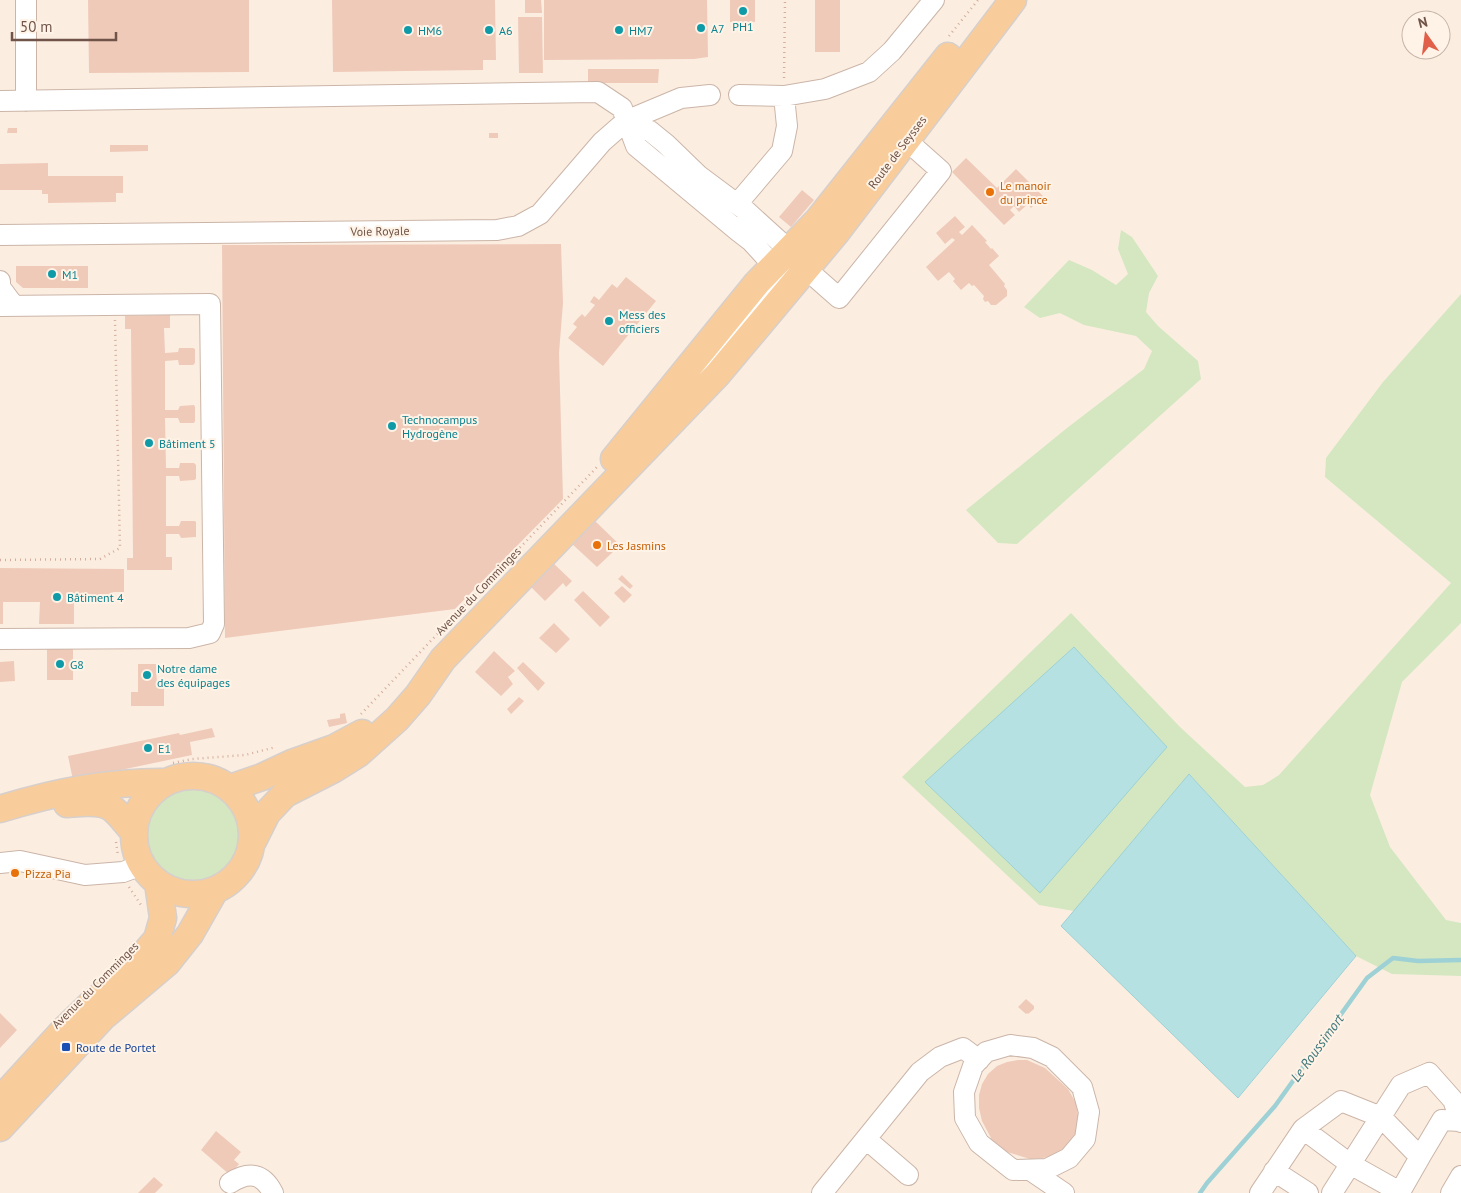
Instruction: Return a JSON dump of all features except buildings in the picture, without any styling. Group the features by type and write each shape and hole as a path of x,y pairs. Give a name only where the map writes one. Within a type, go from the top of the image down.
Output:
{"main road":[{"name":"Route de Seysses","path":"782,273 818,220 991,0"},
{"name":"Route de Seysses","path":"782,273 836,233 1013,0"},
{"name":"Avenue du Comminges","path":"230,788 334,748 362,733 389,713 439,647 580,502 782,273"},
{"name":"Avenue du Comminges","path":"253,841 267,813 285,794 334,769 358,754 397,719 418,695 443,659 717,375 782,273"},
{"path":"125,835 136,820 140,808 147,797 166,773"},
{"path":"0,809 65,791 149,781 166,773 185,776 194,775 213,779 230,788 243,802 248,811 253,831 253,841 250,854 244,866 232,880 207,892 175,892 141,873 134,843 125,835 114,809 97,803 65,804 0,819"},
{"name":"Avenue du Comminges","path":"0,1100 63,1031 93,1002 123,978 157,939 162,929 163,918 141,873"},
{"path":"0,1128 103,1017 167,963 190,934 207,892"}],"street":[{"path":"26,0 26,101"},
{"path":"740,95 784,96 825,89 868,72 892,51 919,9 934,0"},
{"path":"0,101 598,92 622,108 636,146 742,217 782,273 839,298 941,171 906,140"},
{"name":"Voie Royale","path":"0,235 504,228 518,226 540,214 602,142 626,121 680,98 710,95"},
{"path":"742,217 782,151 787,126 784,96"},
{"path":"692,182 742,217"},
{"path":"0,281 0,287 7,306 210,304 214,624 210,633 190,638 0,640"},
{"path":"0,863 20,861 85,875 141,873"},
{"path":"123,978 152,960 173,941 183,925 191,906 207,892"},
{"path":"1010,1046 1033,1048 1052,1057 1082,1087 1089,1112 1085,1139 1069,1158 1047,1169 1030,1170 1013,1170 979,1144 965,1118 964,1092 972,1066 986,1052 1010,1046"},
{"path":"822,1193 920,1072 940,1057 963,1048 979,1060"},
{"path":"1303,1129 1350,1164 1400,1192 1442,1120 1460,1121 1453,1100 1429,1073 1401,1085 1380,1117 1350,1164 1332,1193"},
{"path":"0,1112 12,1097 20,1080"},
{"path":"1260,1193 1303,1129 1341,1101 1380,1117 1420,1157"},
{"path":"866,1139 908,1175"},
{"path":"1030,1170 1064,1193"},
{"path":"1274,1171 1308,1193"},
{"path":"230,1183 240,1176 248,1174 259,1177 267,1182 273,1193"},
{"path":"1451,1193 1461,1176"}],"path":[{"path":"784,96 785,0"},
{"path":"0,560 100,559 120,548 114,305"},
{"name":"Avenue du Comminges","path":"355,720 600,464"},
{"path":"166,773 192,759 245,755 280,746"},
{"path":"125,835 118,860 141,873 126,883 144,912"}],"green space":[{"path":"1121,230 1132,237 1158,276 1149,293 1146,312 1158,326 1198,361 1201,379 1017,544 998,543 966,510 1067,428 1144,369 1152,351 1136,336 1084,325 1060,313 1040,318 1024,307 1069,260 1092,270 1116,285 1128,274 1118,249"},
{"path":"1461,294 1461,623 1402,682 1370,795 1390,847 1446,920 1461,923 1461,976 1392,974 1356,956 1189,774 1074,911 1039,905 902,777 1071,613 1180,727 1245,787 1263,785 1279,775 1451,583 1325,477 1326,458 1383,382"},
{"path":"194,789 212,793 227,803 237,818 241,836 237,854 227,869 212,879 194,883 176,879 161,869 151,854 147,836 151,818 161,803 176,793"}],"water":[{"path":"1074,647 1167,747 1040,893 925,782"},
{"path":"1189,774 1356,956 1238,1098 1061,926"}],"waterway":[{"name":"Le Roussimort","path":"1200,1193 1275,1106 1367,978 1393,958 1418,961 1461,960"}],"place":[{"name":"PH1","path":"743,11"},
{"name":"A7","path":"701,28"},
{"name":"HM6","path":"408,30"},
{"name":"A6","path":"489,30"},
{"name":"HM7","path":"619,30"},
{"name":"Le manoir du prince","path":"990,192"},
{"name":"M1","path":"52,274"},
{"name":"Mess des officiers","path":"609,321"},
{"name":"Technocampus Hydrogène","path":"392,426"},
{"name":"Bâtiment 5","path":"149,443"},
{"name":"Les Jasmins","path":"597,545"},
{"name":"Bâtiment 4","path":"57,597"},
{"name":"G8","path":"60,664"},
{"name":"Notre dame des équipages","path":"147,675"},
{"name":"E1","path":"148,748"},
{"name":"Pizza Pia","path":"15,873"},
{"name":"Route de Portet","path":"66,1047"}]}
